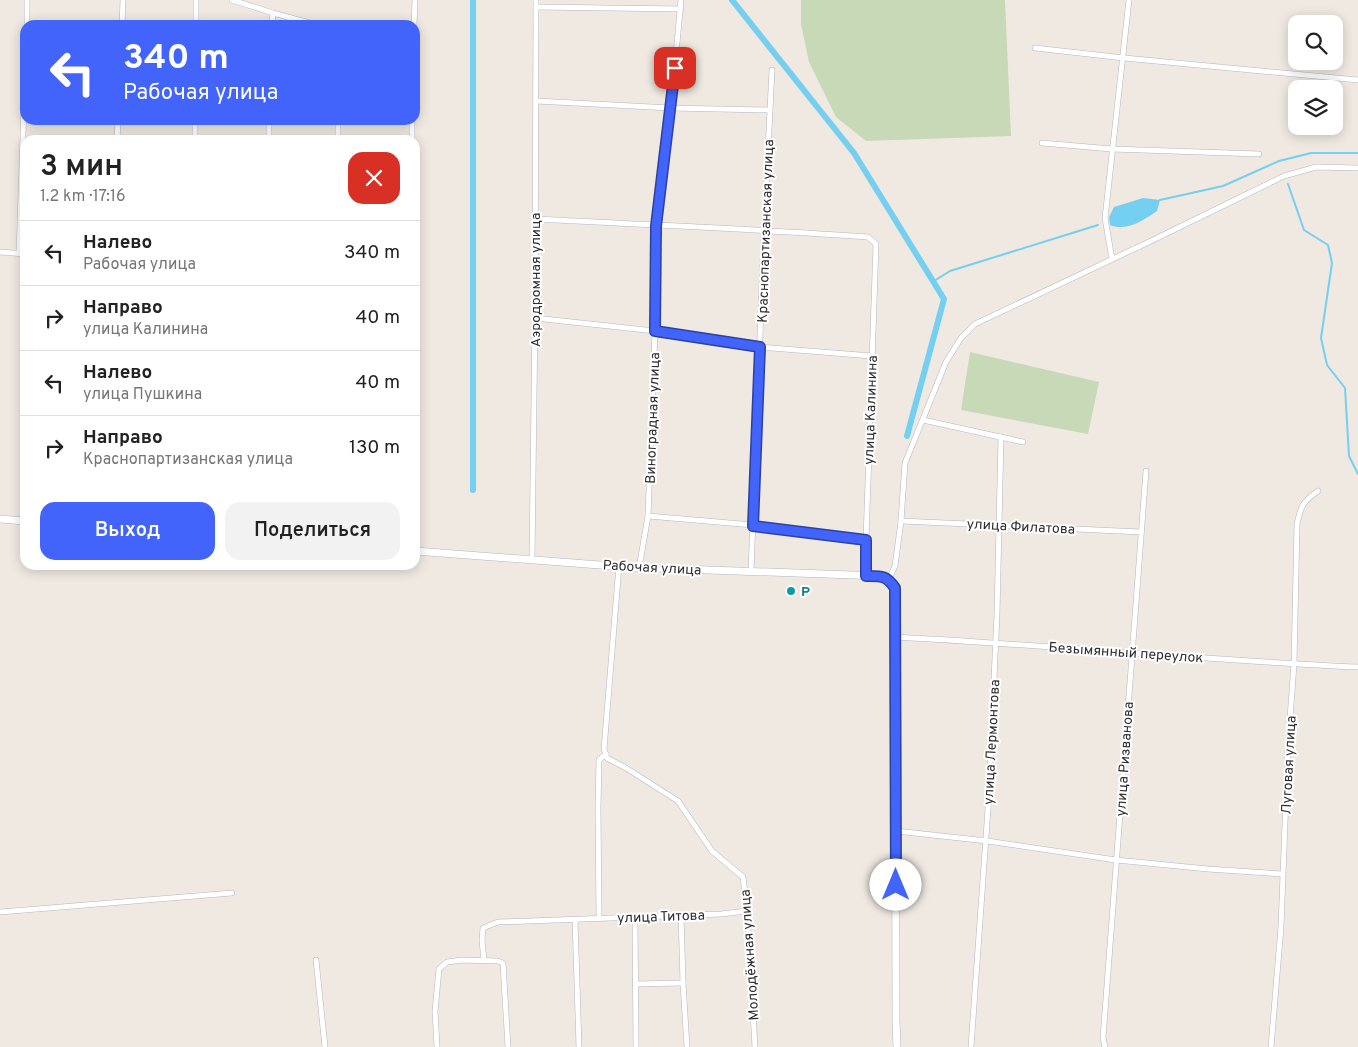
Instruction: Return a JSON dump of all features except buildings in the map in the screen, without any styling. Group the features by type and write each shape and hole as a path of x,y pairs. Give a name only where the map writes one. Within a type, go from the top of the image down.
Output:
{"street":[{"path":"27,0 27,20"},
{"path":"122,20 123,0"},
{"path":"196,0 196,20"},
{"path":"232,0 298,20"},
{"path":"414,20 415,0"},
{"name":"Аэродромная улица","path":"532,560 536,318 536,0"},
{"name":"Виноградная улица","path":"639,568 648,516 655,331 656,226 671,108 681,0"},
{"path":"1112,259 1105,218 1129,0"},
{"path":"536,6 681,9"},
{"path":"272,13 272,20"},
{"path":"1035,48 1358,80"},
{"name":"Краснопартизанская улица","path":"751,572 772,70"},
{"path":"536,101 671,108 770,110"},
{"path":"1042,143 1112,149 1259,154"},
{"path":"897,1047 895,588 889,579 895,566 901,521 905,463 946,362 962,338 975,324 1284,176 1316,167 1358,168"},
{"path":"536,219 764,230"},
{"name":"улица Калинина","path":"764,230 868,237 876,244 866,576"},
{"path":"0,252 20,254"},
{"path":"536,318 655,331 760,347 872,356"},
{"path":"923,420 1023,442"},
{"name":"улица Лермонтова","path":"971,1047 987,840 996,642 1001,437"},
{"name":"улица Ризванова","path":"1105,1047 1103,1038 1146,471"},
{"name":"Луговая улица","path":"1271,1047 1281,927 1288,745 1294,664 1296,524 1306,499 1318,491"},
{"path":"648,516 753,526 866,540"},
{"path":"0,519 20,521"},
{"name":"улица Филатова","path":"901,521 1142,532"},
{"name":"Рабочая улица","path":"420,551 639,568 880,576 889,579"},
{"path":"599,918 599,760 605,751 619,566"},
{"name":"Безымянный переулок","path":"895,637 996,642 1358,668"},
{"name":"Молодёжная улица","path":"605,751 607,758 678,801 712,851 743,877 756,1047"},
{"path":"896,831 987,840 1116,860 1283,874"},
{"path":"0,912 232,893"},
{"name":"улица Титова","path":"484,960 482,941 484,928 498,922 747,911"},
{"path":"681,915 687,1047"},
{"path":"635,917 636,1047"},
{"path":"575,920 579,1047"},
{"path":"316,960 325,1047"},
{"path":"437,1047 435,1012 438,969 447,962 462,960 498,961 503,963 508,1047"},
{"path":"635,984 683,983"}],"green space":[{"path":"801,0 1005,0 1011,136 866,141 836,117 809,62 801,24"},
{"path":"970,352 1099,382 1088,434 961,410"}],"water":[{"path":"1143,198 1160,200 1157,211 1141,221 1128,226 1116,227 1110,225 1109,217 1114,207"}],"waterway":[{"path":"473,0 473,490"},
{"path":"732,0 854,153 944,299 907,436"},
{"path":"1160,200 1223,186 1279,161 1311,153 1358,153"},
{"path":"1288,184 1304,230 1328,245 1332,263 1321,338 1327,365 1345,388 1349,456 1358,474"},
{"path":"934,281 950,271 1098,225"}],"place":[{"name":"Р","path":"791,591"}],"route":[{"path":"675,68 656,226 655,331 760,347 753,526 866,540 866,576 880,576 889,579 895,588 896,885"}]}
